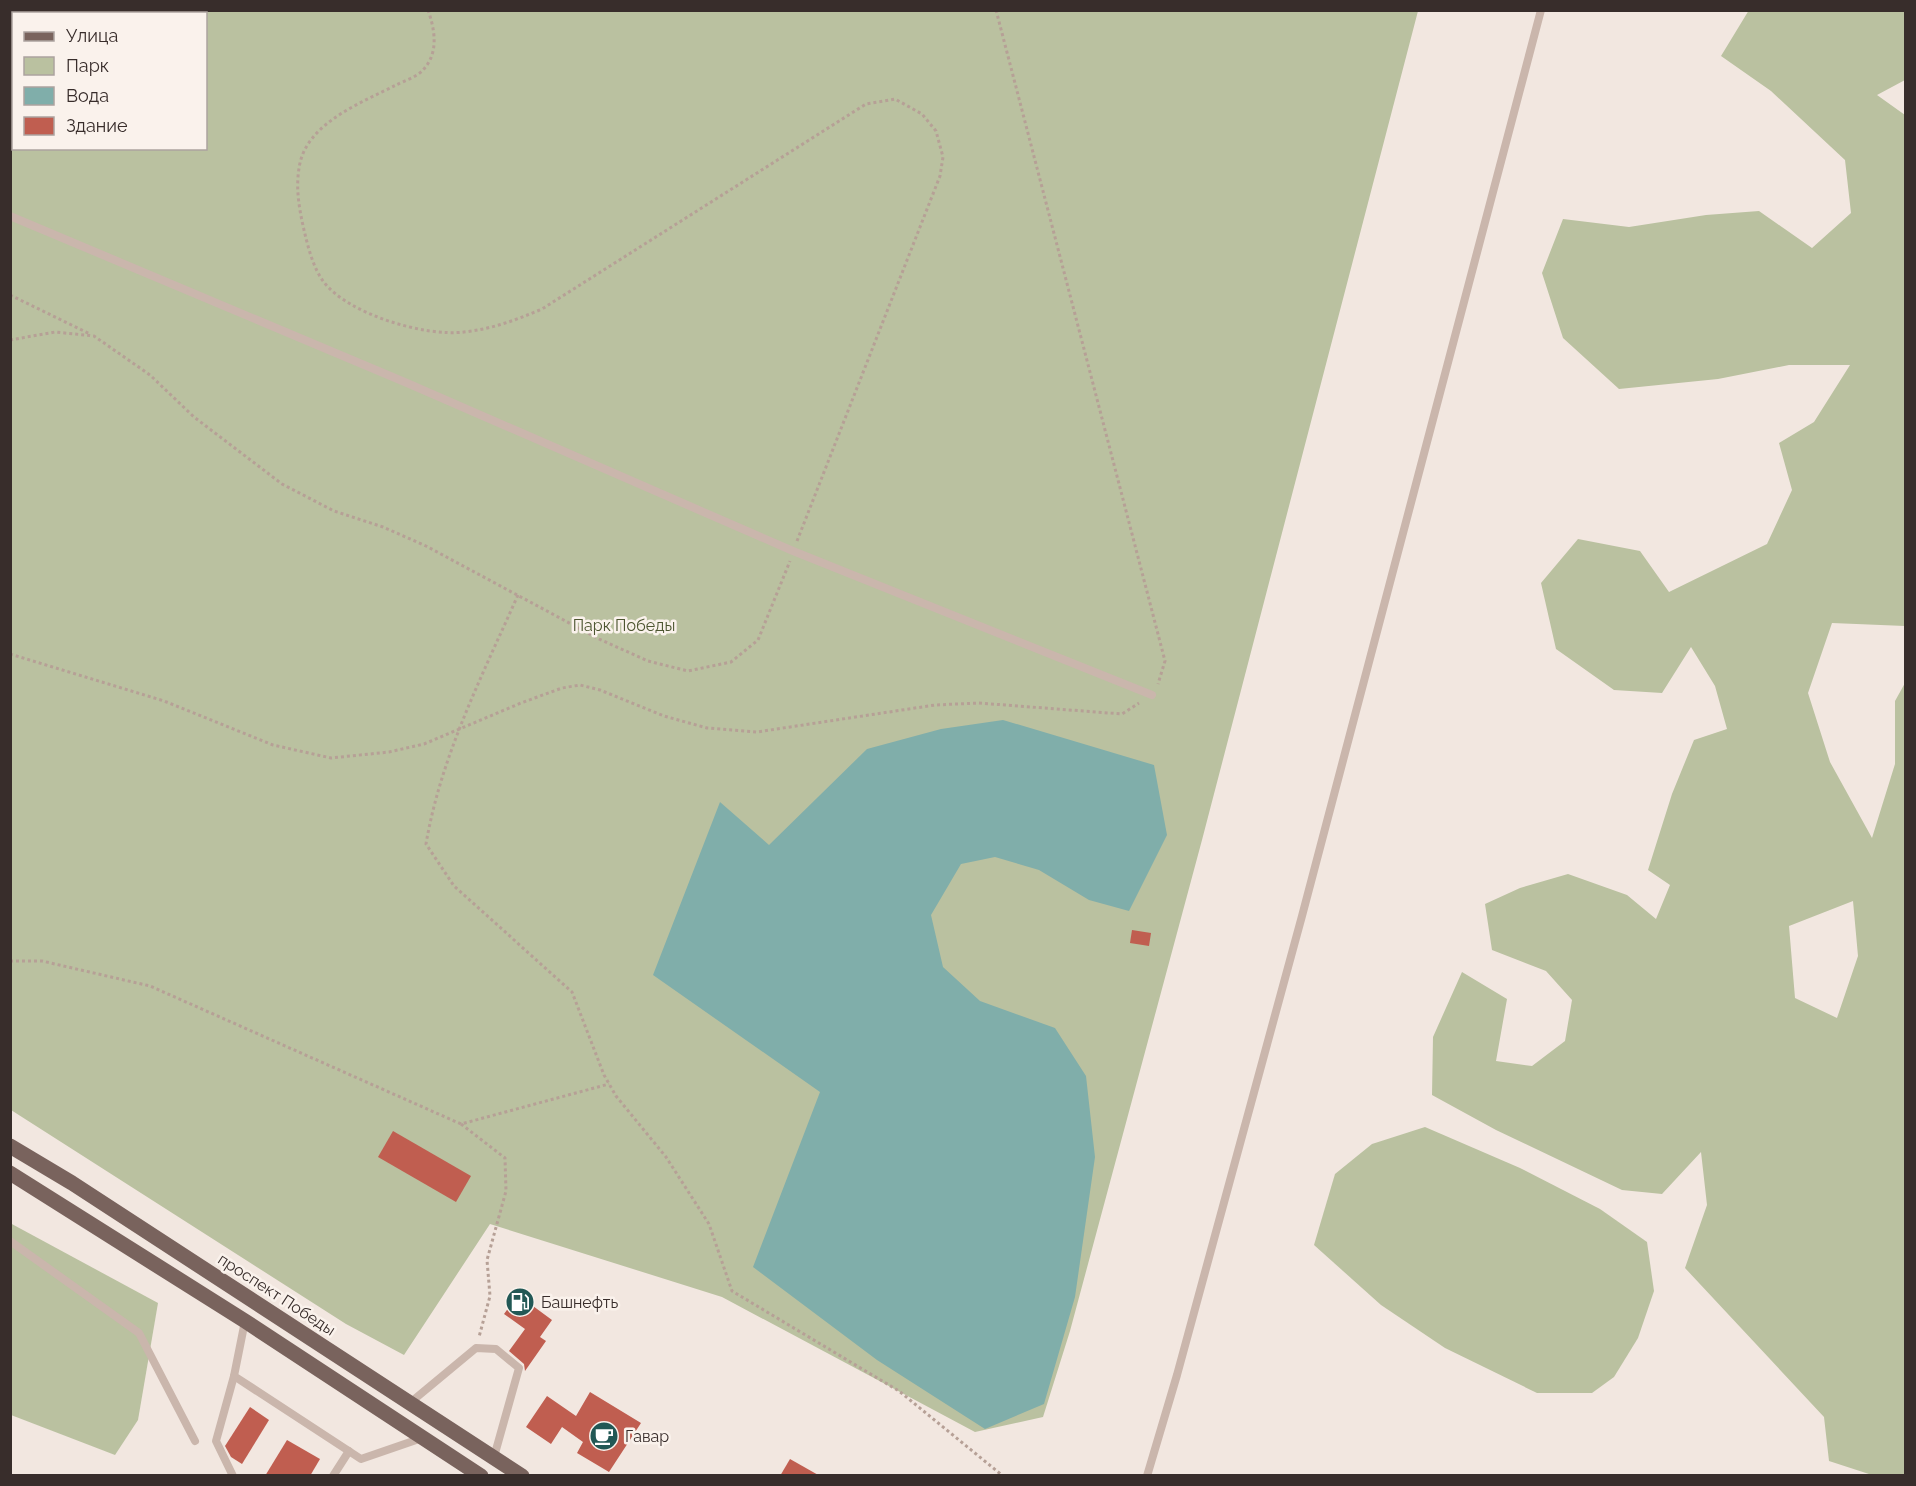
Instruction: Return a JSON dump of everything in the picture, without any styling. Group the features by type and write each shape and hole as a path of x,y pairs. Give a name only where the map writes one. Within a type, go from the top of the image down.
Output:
{"main road":[{"name":"проспект Победы","path":"10,1146 411,1402 522,1476"},
{"path":"10,1173 245,1321 481,1476"}],"lane":[{"path":"1147,1476 1177,1375 1302,916 1541,10"},
{"path":"10,216 407,383 793,551 1152,695"},
{"path":"10,1241 139,1333 195,1441"},
{"path":"233,1476 216,1441 234,1376 245,1321"},
{"path":"411,1402 476,1348 496,1349 519,1368 494,1457"},
{"path":"234,1376 361,1459 423,1437"},
{"path":"333,1476 349,1451"}],"path":[{"path":"10,295 94,336 150,375 194,417 282,484 333,511 383,527 426,546 599,639 648,661 688,671 731,662 758,640 940,176 943,158 936,131 922,114 895,99 866,104 542,309 508,324 462,333 417,329 375,316 345,301 323,281 308,250 297,199 300,161 316,132 361,103 423,71 432,56 435,31 428,10"},
{"path":"10,654 164,700 273,745 331,758 389,752 424,744 552,691 580,685 600,690 664,716 707,728 757,732 926,707 979,703 1122,714 1152,695 1162,679 1165,660 996,10"},
{"path":"10,340 55,332 94,336"},
{"path":"518,595 458,730 433,807 426,844 454,886 572,992 609,1084 666,1157 708,1224 732,1292 899,1391 1003,1476"},
{"path":"10,961 42,961 150,986 461,1124 505,1158 506,1191 487,1260 490,1296 476,1348"},
{"path":"461,1124 609,1084"}],"green space":[{"path":"1749,10 1905,11 1905,80 1877,95 1905,115 1905,626 1832,623 1808,693 1830,762 1872,838 1895,764 1895,701 1905,683 1905,1475 1872,1475 1829,1461 1824,1417 1685,1268 1707,1205 1701,1152 1662,1194 1622,1190 1496,1130 1432,1095 1433,1037 1462,972 1507,999 1496,1061 1532,1066 1565,1041 1572,1000 1546,971 1492,950 1485,904 1520,888 1568,874 1627,895 1656,919 1670,885 1648,870 1672,794 1694,740 1727,729 1715,686 1691,647 1662,693 1614,690 1556,649 1541,583 1578,539 1640,551 1669,592 1767,544 1792,490 1779,443 1814,422 1850,365 1789,365 1718,379 1619,389 1563,338 1542,273 1563,219 1629,227 1706,215 1759,211 1812,248 1851,213 1845,160 1771,91 1721,56","holes":["1853,901 1858,956 1837,1018 1795,998 1789,926"]},
{"name":"Парк Победы","path":"10,11 1418,11 1202,840 1070,1331 1043,1417 975,1432 722,1297 490,1224 404,1355 346,1324 11,1110"},
{"path":"1425,1127 1520,1168 1600,1209 1647,1242 1654,1291 1638,1338 1614,1377 1592,1393 1537,1393 1445,1348 1381,1305 1314,1245 1335,1174 1372,1144"},
{"path":"10,1223 158,1303 138,1420 115,1455 11,1415"}],"water":[{"path":"1003,720 1154,765 1167,835 1129,911 1089,900 1039,870 995,857 961,864 931,915 943,967 980,1001 1055,1028 1086,1076 1095,1157 1075,1297 1044,1404 985,1429 877,1360 753,1267 820,1092 653,975 720,802 769,845 867,749 941,729"}],"building":[{"path":"1132,930 1151,933 1149,946 1130,943"},
{"path":"393,1131 471,1176 456,1202 378,1157"},
{"path":"518,1295 552,1320 540,1337 546,1341 525,1371 524,1364 509,1351 525,1329 504,1314"},
{"name":"Гавар","path":"590,1392 641,1423 609,1472 577,1453 583,1442 562,1427 551,1444 526,1427 547,1396 576,1416"},
{"path":"250,1407 269,1420 242,1464 231,1457 225,1446"},
{"path":"287,1440 320,1459 310,1476 265,1476"},
{"path":"790,1459 820,1476 780,1476"}],"place":[{"name":"Башнефть","path":"520,1302"},
{"name":"Гавар","path":"604,1436"}]}
